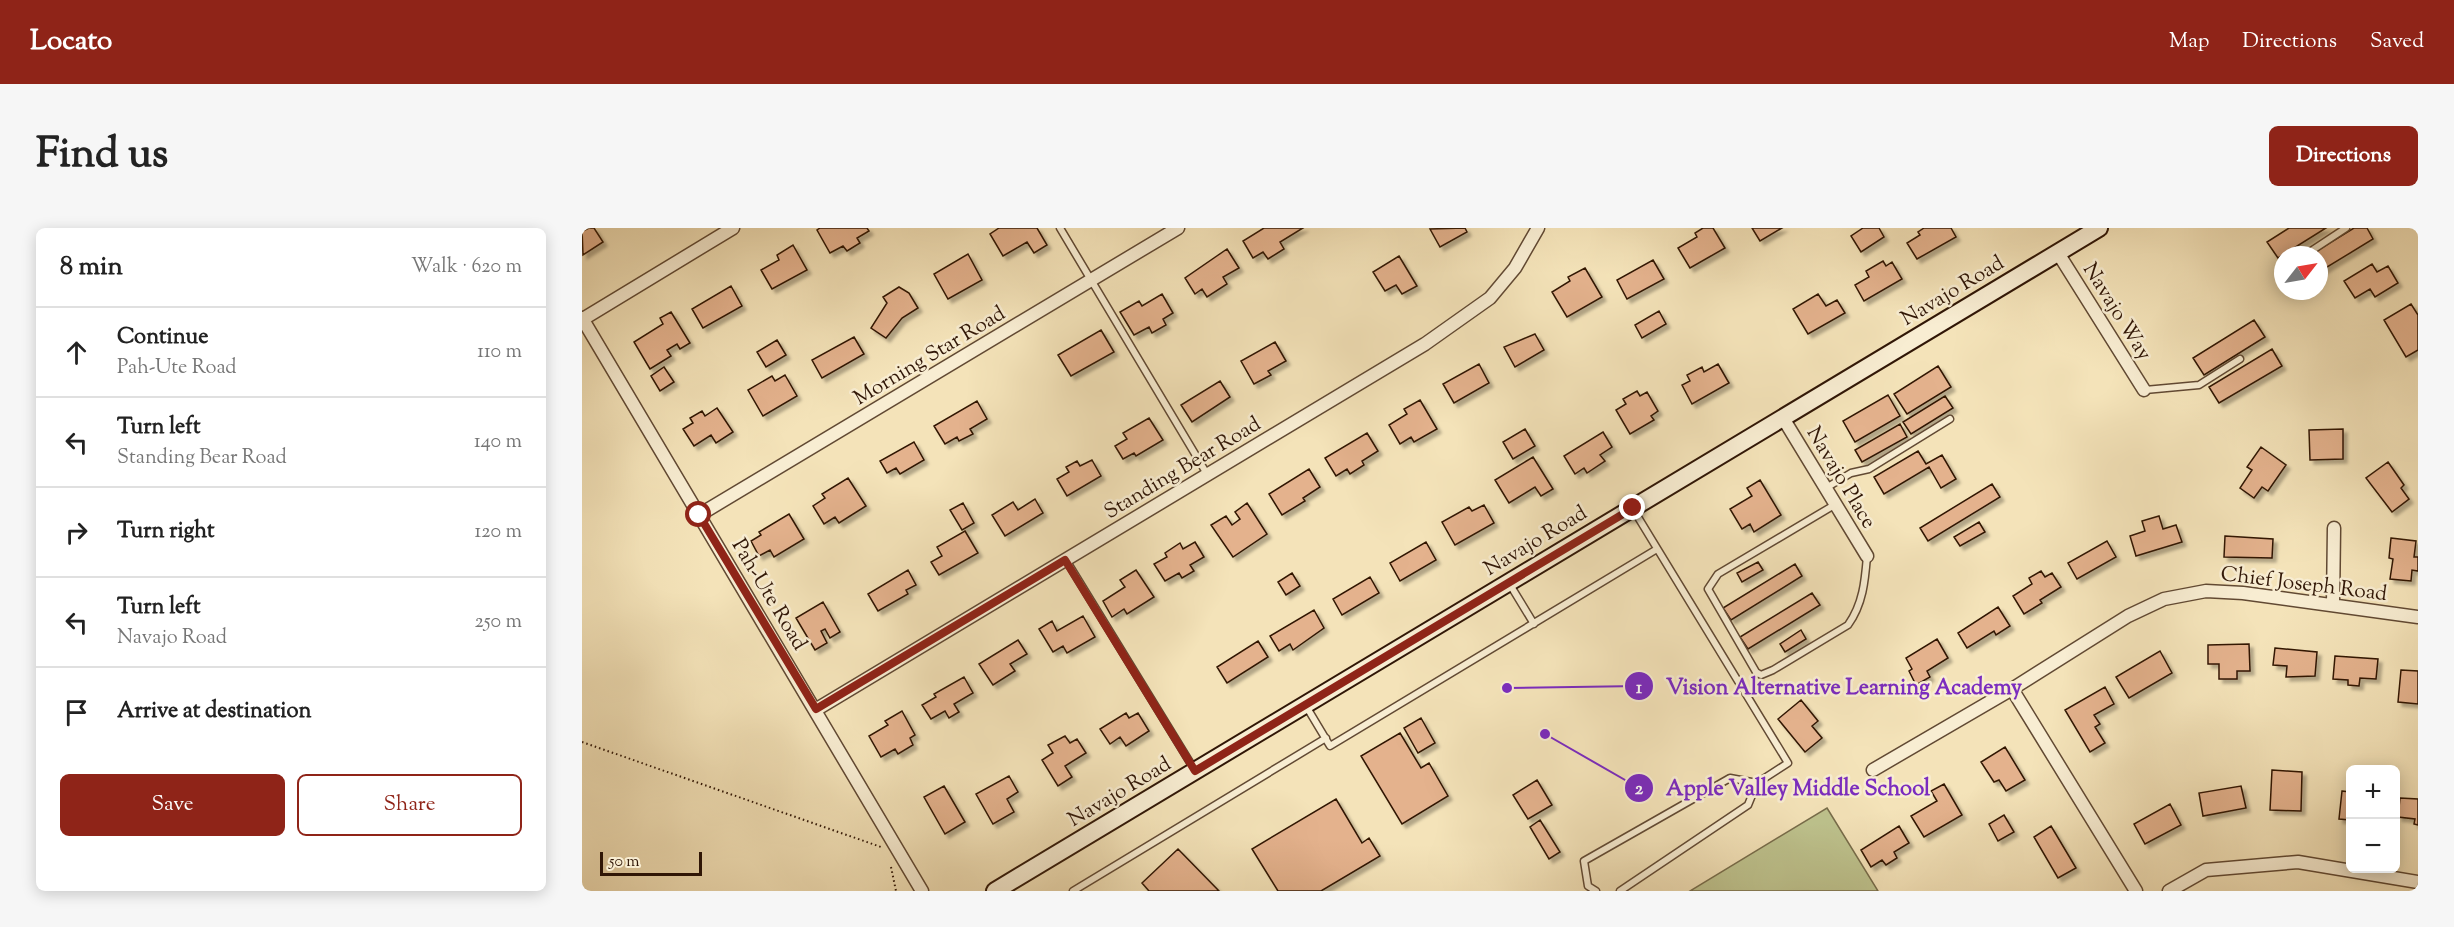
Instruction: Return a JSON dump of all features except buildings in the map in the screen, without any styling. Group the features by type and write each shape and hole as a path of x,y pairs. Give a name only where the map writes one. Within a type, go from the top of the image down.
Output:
{"main road":[{"name":"Navajo Road","path":"995,891 2099,228"}],"street":[{"path":"582,319 733,228"},
{"name":"Morning Star Road","path":"699,515 1178,228"},
{"name":"Standing Bear Road","path":"816,709 1425,344 1490,298 1515,268 1538,228"},
{"name":"Navajo Way","path":"2058,253 2144,390"},
{"name":"Pah-Ute Road","path":"582,319 816,709 922,891"},
{"name":"Navajo Place","path":"1783,418 1868,556"},
{"path":"2333,604 2334,528"},
{"name":"Chief Joseph Road","path":"1873,770 2012,689 2118,622 2164,599 2206,591 2333,604 2418,616"},
{"path":"2012,689 2136,891"},
{"path":"2169,891 2206,870 2298,862 2418,882"}],"lane":[{"path":"1060,228 1208,475"},
{"path":"2319,246 2346,228"},
{"path":"2144,390 2199,385 2240,359"},
{"path":"1826,488 1851,473 1869,469 1950,419"},
{"path":"1836,504 1719,574 1708,589 1756,672 1761,675 1773,670 1848,625 1855,614 1865,586 1868,556"},
{"path":"1620,891 1748,805 1756,783 1788,763 1633,508"},
{"path":"1306,705 1330,746 1658,549"},
{"path":"1065,560 1195,771"},
{"path":"1509,582 1534,624"},
{"path":"1073,891 1326,738"},
{"path":"1596,891 1588,886 1584,861 1730,778 1756,783"}],"path":[{"path":"582,742 887,849"}],"green space":[{"path":"1827,808 1878,891 1690,891"}],"place":[{"name":"Vision Alternative Learning Academy","path":"1507,688"},
{"name":"Apple Valley Middle School","path":"1545,734"}],"route":[{"path":"699,515 816,709 1065,560 1195,771 1633,508"}]}
